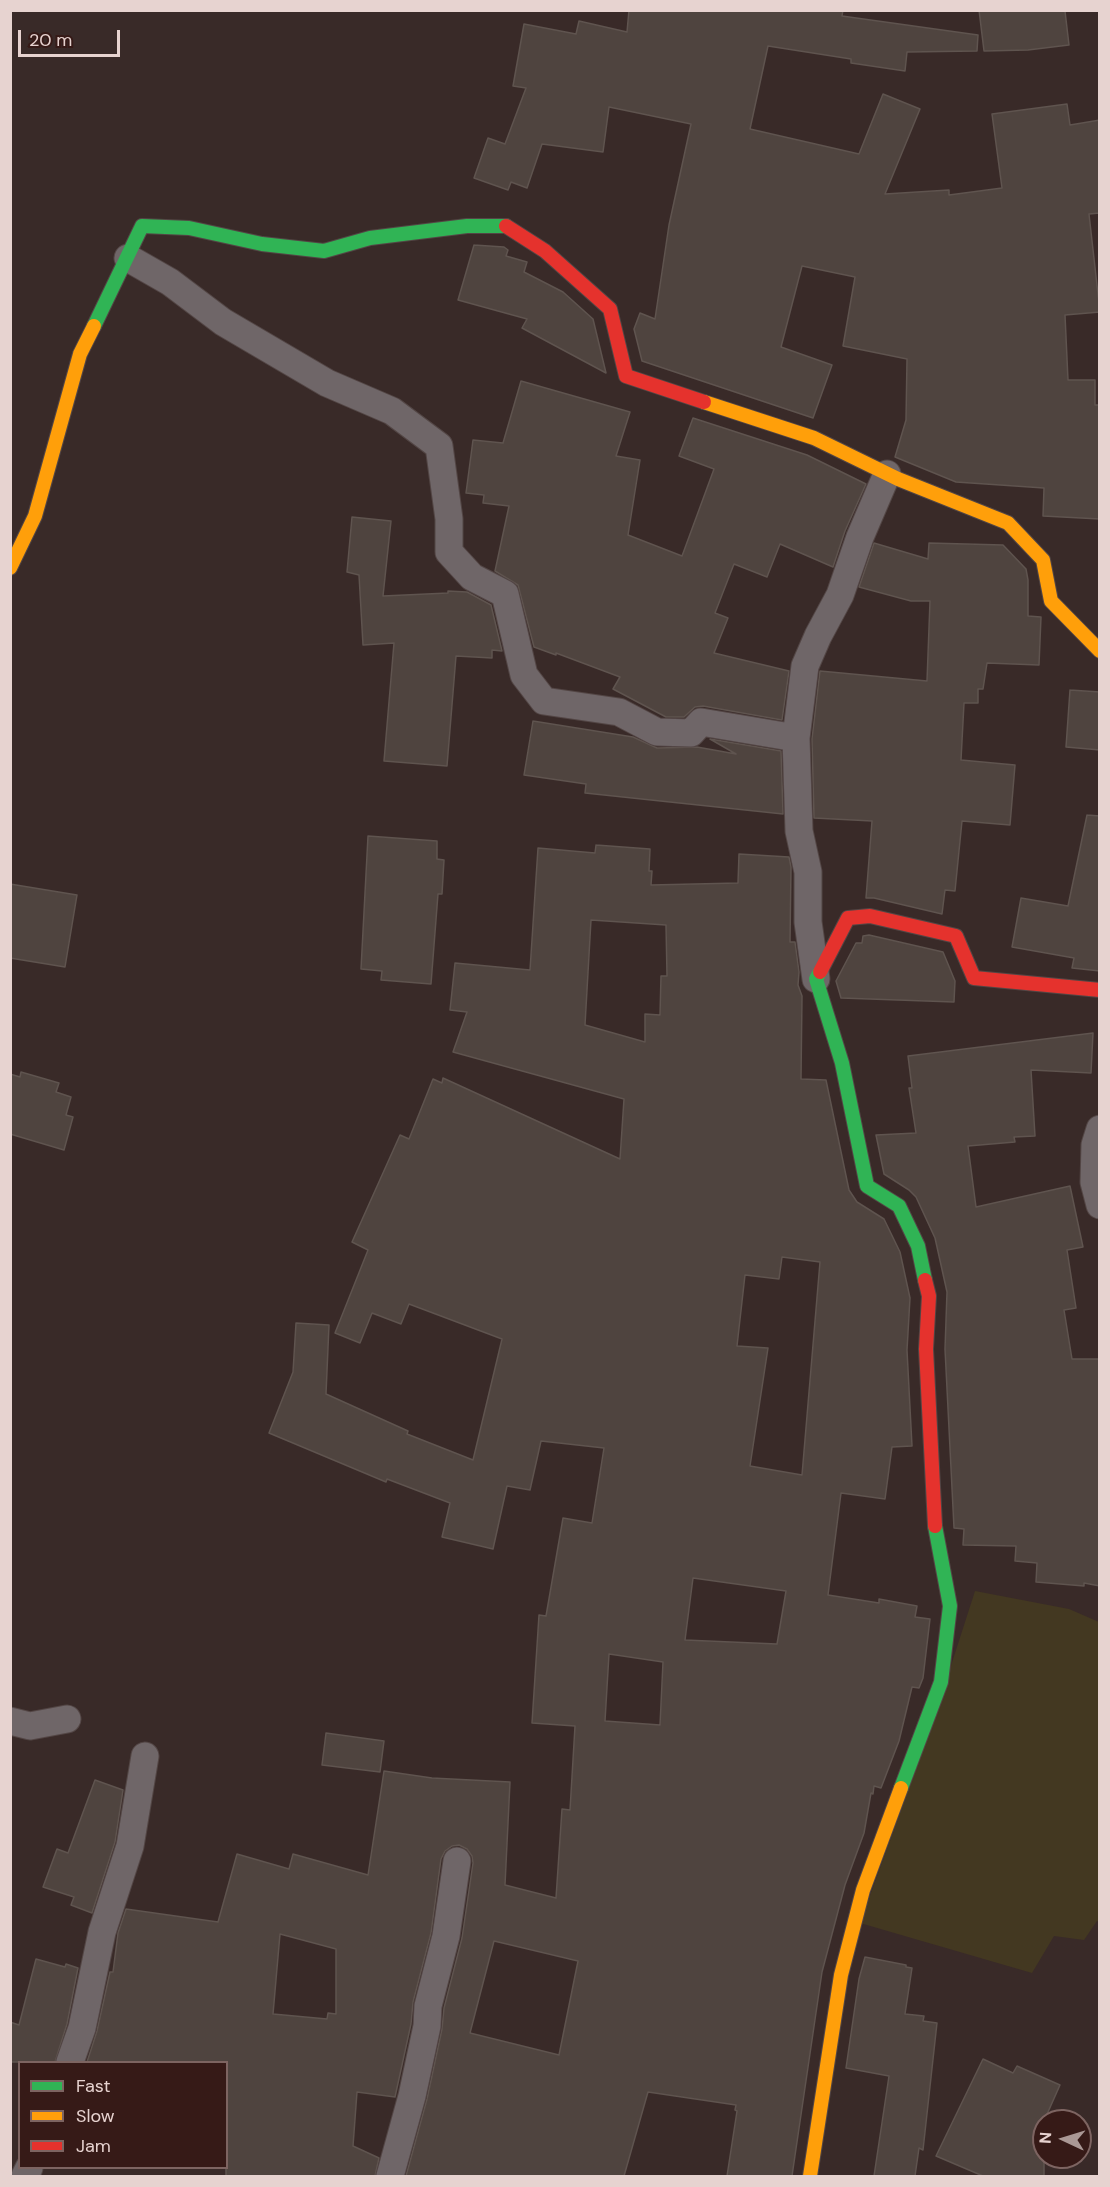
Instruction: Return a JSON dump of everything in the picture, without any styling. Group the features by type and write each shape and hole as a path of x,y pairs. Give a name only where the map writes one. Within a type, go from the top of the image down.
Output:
{"street":[{"path":"10,568 35,516 80,354 142,226 189,228 262,244 324,251 370,238 467,226 506,226 546,251 610,309 626,376 814,438 887,474 1008,523 1043,560 1051,601 1100,651"},
{"path":"128,258 170,282 223,322 327,383 392,411 439,446 449,519 448,552 472,577 505,594 524,675 543,701 619,712 657,732 691,733 700,722 796,738"},
{"path":"810,2176 841,1975 863,1890 941,1682 950,1606 935,1533 926,1349 929,1296 918,1246 899,1206 867,1186 842,1063 816,979 808,922 808,872 799,831 796,738 805,666 840,595 860,537 887,474"},
{"path":"816,979 848,918 870,916 956,936 974,978 1100,990"},
{"path":"1100,1129 1095,1144 1094,1182 1100,1205"},
{"path":"10,1721 30,1726 67,1719"},
{"path":"70,2061 82,2028 102,1932 130,1846 145,1756"},
{"path":"390,2176 412,2096 427,2026 428,2006 446,1936 457,1861"}],"shaded area":[{"path":"975,1591 1069,1609 1099,1622 1099,1922 1097,1921 1084,1940 1054,1936 1032,1973 860,1923 931,1728"}],"building":[{"path":"629,10 843,10 842,16 978,35 977,51 907,52 905,71 851,63 851,59 768,46 750,129 859,154 883,94 920,109 885,194 949,190 949,195 1002,188 992,114 1067,104 1070,125 1100,120 1100,213 1089,214 1100,312 1065,315 1068,380 1095,380 1095,405 1100,405 1100,519 1043,516 1044,488 956,482 895,457 906,420 907,359 843,346 855,277 802,266 781,347 832,365 813,418 642,361 634,329 640,313 655,319 669,225 691,124 609,107 603,152 542,144 527,188 511,182 508,190 474,178 488,138 505,144 526,88 513,86 524,24 576,34 579,21 627,32"},
{"path":"979,10 1065,11 1069,45 1028,50 984,51"},
{"path":"474,245 504,247 508,250 506,256 527,262 524,272 563,292 593,319 606,373 522,328 527,319 458,300"},
{"path":"521,381 630,412 616,456 640,460 628,535 682,556 714,469 679,456 693,418 807,455 866,484 845,531 833,567 780,544 767,577 734,564 715,613 728,618 714,653 789,671 782,720 703,706 695,707 684,717 666,717 613,689 620,677 534,647 518,585 495,571 509,506 483,503 484,495 466,493 473,440 503,443"},
{"path":"352,517 391,521 383,596 448,593 448,591 467,592 491,605 502,651 492,650 492,658 456,656 447,766 384,761 394,643 363,645 359,575 347,572"},
{"path":"874,543 928,559 929,543 1003,545 1026,569 1028,616 1041,617 1039,665 987,663 983,689 978,689 978,703 964,703 961,760 1015,765 1010,825 962,821 955,891 945,890 942,914 866,898 872,821 814,818 812,739 820,671 927,681 930,601 911,601 859,587"},
{"path":"1070,690 1100,692 1100,750 1066,747"},
{"path":"533,721 633,737 657,748 697,747 736,754 710,739 781,751 783,814 585,793 586,784 524,775"},
{"path":"1087,815 1100,816 1100,971 1072,968 1074,958 1012,947 1021,898 1068,906"},
{"path":"368,836 437,841 437,859 444,860 442,894 438,894 431,984 381,980 382,971 361,969"},
{"path":"596,845 650,849 651,885 738,883 739,854 789,857 791,867 790,942 795,942 799,972 798,985 802,996 801,1079 826,1080 849,1190 857,1202 884,1219 900,1252 910,1298 907,1350 912,1446 892,1447 885,1499 841,1493 828,1595 879,1603 879,1599 917,1606 915,1617 930,1619 923,1678 919,1688 912,1687 899,1741 881,1788 874,1786 873,1794 871,1793 864,1833 845,1885 822,1972 792,2176 727,2176 736,2105 648,2092 624,2176 406,2176 427,2099 442,2029 444,2008 462,1938 473,1863 472,1856 467,1849 459,1845 452,1846 445,1851 441,1859 431,1933 413,2002 411,2024 395,2097 357,2092 353,2146 379,2158 375,2176 226,2176 226,2169 228,2169 228,2061 87,2061 97,2031 110,1972 113,1972 118,1933 126,1909 218,1922 237,1854 289,1869 293,1854 368,1875 384,1771 432,1778 510,1782 505,1885 556,1898 562,1809 570,1810 575,1726 532,1723 539,1615 546,1616 563,1518 592,1523 604,1448 541,1441 530,1490 507,1486 493,1549 442,1537 450,1503 387,1479 386,1482 269,1433 293,1372 296,1323 329,1325 326,1394 408,1431 407,1434 473,1460 502,1339 409,1304 401,1324 372,1313 360,1343 335,1333 368,1250 352,1242 400,1135 409,1139 433,1079 442,1083 443,1078 620,1159 624,1099 453,1052 467,1012 450,1010 455,963 530,970 538,848 595,853","holes":["591,920 666,925 667,976 661,976 660,1015 645,1014 645,1042 585,1025","782,1257 820,1262 802,1475 750,1466 768,1348 737,1346 745,1275 779,1279","693,1578 786,1591 777,1644 685,1640","609,1654 663,1662 660,1725 605,1721","280,1934 336,1949 336,2014 328,2013 327,2019 273,2014","494,1941 578,1961 559,2055 470,2033"]},
{"path":"10,884 77,895 65,967 10,958"},
{"path":"869,935 943,952 955,981 954,1002 841,998 836,981 856,943 862,943 863,936"},
{"path":"1093,1033 1091,1073 1031,1070 1035,1136 1014,1137 1015,1142 968,1146 976,1207 1070,1186 1083,1247 1067,1250 1076,1308 1064,1310 1072,1359 1100,1359 1100,1586 1084,1583 1084,1586 1036,1582 1037,1563 1015,1561 1016,1546 963,1545 964,1529 954,1528 945,1349 947,1292 935,1238 916,1197 884,1174 876,1135 916,1133 909,1088 912,1088 908,1056"},
{"path":"21,1072 59,1083 56,1092 71,1097 66,1115 73,1117 64,1150 10,1134 10,1074 20,1077"},
{"path":"326,1733 384,1741 380,1772 322,1765"},
{"path":"95,1780 123,1790 115,1842 92,1913 71,1905 74,1897 43,1887 57,1849 68,1853"},
{"path":"865,1957 912,1968 905,2014 924,2016 923,2021 937,2023 923,2150 919,2148 915,2176 874,2176 889,2076 846,2068 859,1979"},
{"path":"36,1959 78,1968 67,2024 55,2061 10,2062 10,2022 19,2025"},
{"path":"983,2059 1013,2073 1017,2066 1060,2085 1049,2109 1032,2109 1032,2169 1044,2169 1044,2176 983,2176 936,2156"}],"traffic: fast":[{"path":"94,326 142,226 189,228 262,244 324,251 370,238 467,226 506,226"},
{"path":"820,972 816,979 842,1063 867,1186 899,1206 918,1246 925,1280"},
{"path":"901,1788 941,1682 950,1606 935,1526"}],"traffic: slow":[{"path":"10,568 35,516 80,354 94,326"},
{"path":"704,402 814,438 898,479 1008,523 1043,560 1051,601 1100,651"},
{"path":"810,2176 841,1975 863,1890 901,1788"}],"traffic: jam":[{"path":"506,226 545,251 610,309 626,376 704,402"},
{"path":"820,972 848,918 870,916 956,936 974,978 1100,990"},
{"path":"925,1280 929,1296 926,1349 935,1526"}]}
